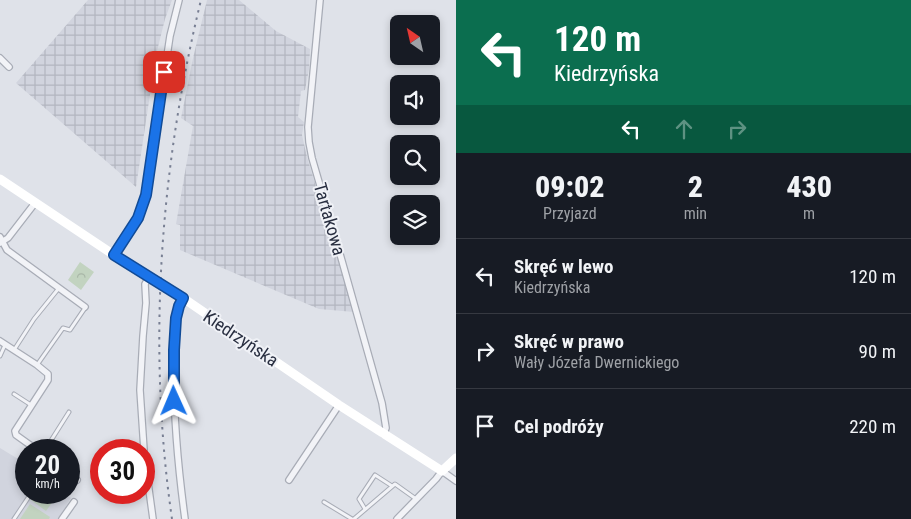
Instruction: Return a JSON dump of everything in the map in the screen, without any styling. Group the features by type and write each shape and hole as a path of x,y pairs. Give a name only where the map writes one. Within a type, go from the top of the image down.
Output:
{"street":[{"path":"114,255 138,218 146,195 170,36 180,0"},
{"name":"Tartakowa","path":"320,0 308,127 309,142 382,403 386,428 384,434"},
{"path":"0,58 9,67"},
{"name":"Kiedrzyńska","path":"0,180 183,298 456,481"},
{"path":"35,203 8,238 1,240 7,250 85,307"},
{"path":"143,439 140,390 146,303 145,284 149,277"},
{"path":"183,298 176,318 174,384 177,452 185,519"},
{"path":"2,343 48,374 48,380 15,431 16,435 22,439"},
{"path":"289,480 339,404"},
{"path":"398,519 456,458"},
{"path":"62,519 73,504"},
{"path":"151,504 153,519"}],"lane":[{"path":"14,350 34,319 59,288"},
{"path":"37,365 63,328 70,330 85,307"},
{"path":"0,356 2,343"},
{"path":"14,394 32,405"},
{"path":"52,439 69,412"},
{"path":"365,510 359,499 375,475 392,486"},
{"path":"324,502 353,519 395,484 416,500"},
{"path":"14,519 24,504"}],"shaded area":[{"path":"88,0 172,0 156,55 136,187 16,83"},
{"path":"207,0 239,0 276,31 310,49 309,69 305,90 301,91 298,117 304,122 302,135 307,157 354,312 319,309 180,250 180,225 176,224 193,126 181,118"},
{"path":"0,448 15,457 15,504 67,504 58,519 0,519"}],"green space":[{"path":"80,262 94,272 81,290 68,280"},
{"path":"30,504 50,517 49,519 20,519"},
{"path":"36,504 51,504 46,511"}],"railway":[{"path":"172,519 164,454 160,389 159,323 162,258 167,193 176,128 187,63 201,0"}],"route":[{"path":"164,72 143,206 138,218 114,255 183,298 176,318 174,401"}]}
